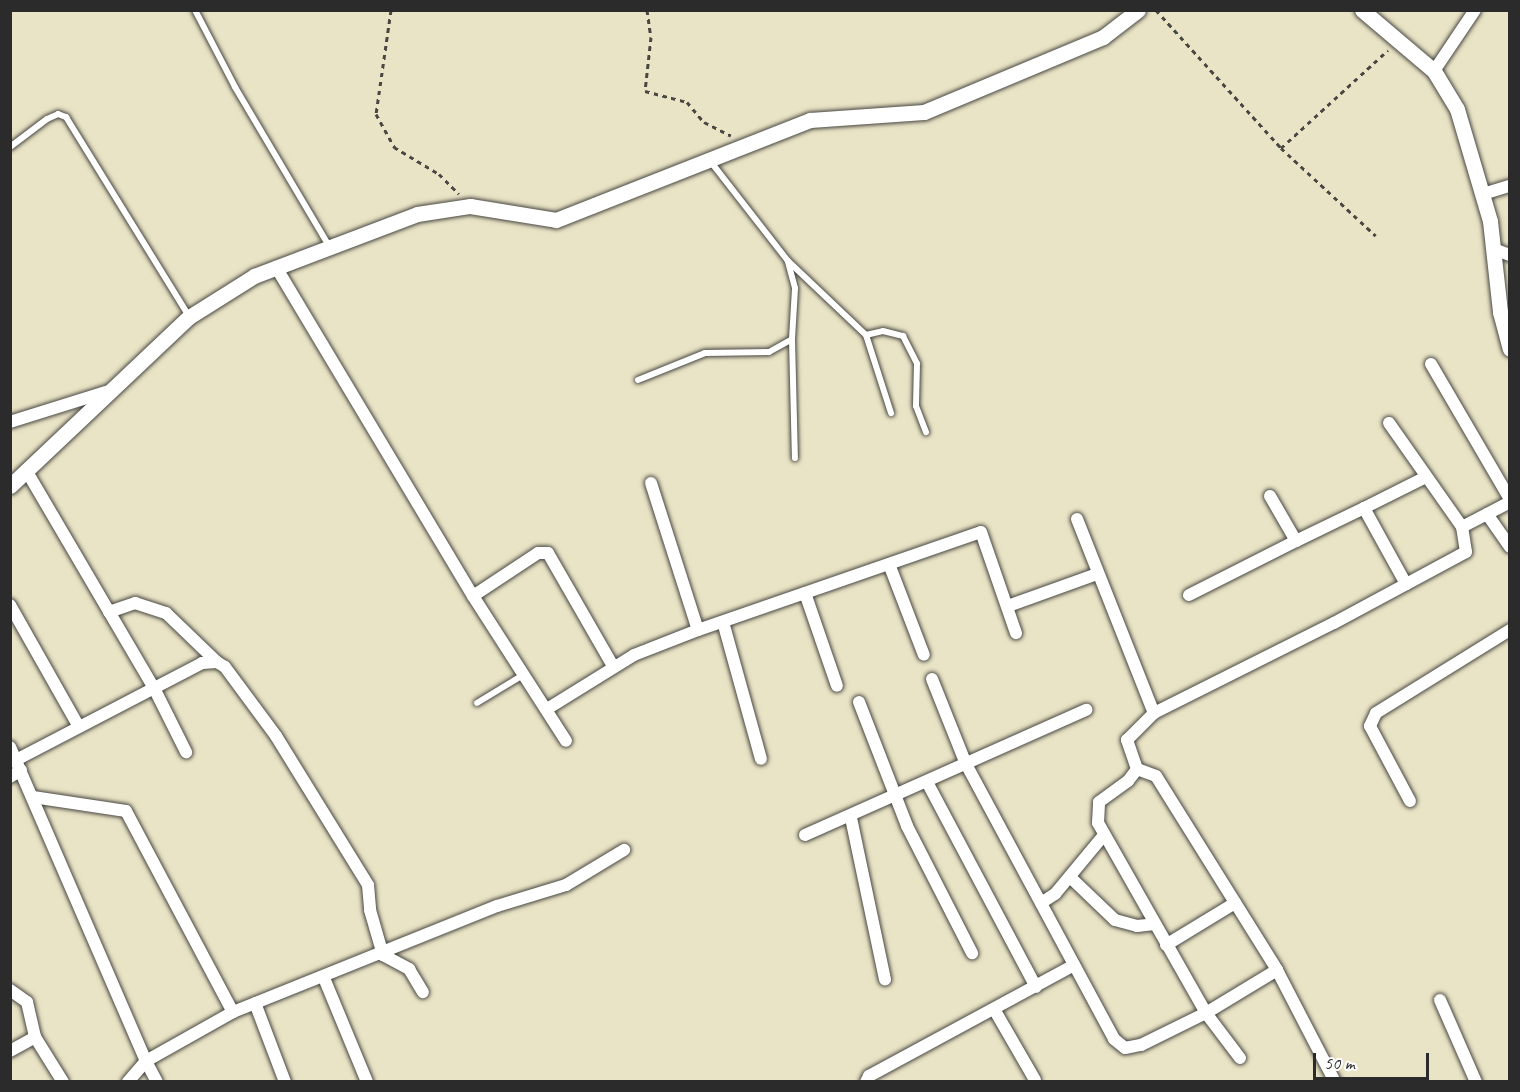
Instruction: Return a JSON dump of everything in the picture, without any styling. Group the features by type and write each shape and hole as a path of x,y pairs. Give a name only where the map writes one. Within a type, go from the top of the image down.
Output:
{"street":[{"path":"10,486 106,392 189,317 254,276 417,213 470,206 556,220 711,162 810,120 924,112 1103,37 1138,10"},
{"path":"1362,10 1434,71 1457,109 1483,194 1498,274 1500,312 1509,349"},
{"path":"1434,71 1475,10"},
{"path":"1483,194 1509,186"},
{"path":"1494,249 1509,255"},
{"path":"276,267 473,596 566,741"},
{"path":"1431,364 1509,500 1461,527"},
{"path":"10,422 106,392"},
{"path":"1137,769 1127,740 1154,713 1466,552 1461,527 1389,423"},
{"path":"27,470 154,688 186,752"},
{"path":"1189,595 1426,477"},
{"path":"651,483 698,630"},
{"path":"1270,496 1296,541"},
{"path":"1364,508 1406,584"},
{"path":"1487,514 1509,547"},
{"path":"1077,519 1154,713"},
{"path":"547,709 613,666 698,630 981,532 1016,633"},
{"path":"473,596 538,553 548,553 613,666"},
{"path":"889,564 924,655"},
{"path":"1008,606 1097,574"},
{"path":"805,593 837,686"},
{"path":"109,612 135,603 166,613 225,667 276,736 368,885 370,910 383,955 409,969 423,992"},
{"path":"10,605 79,727"},
{"path":"723,622 760,759"},
{"path":"1410,801 1370,726 1376,713 1509,630"},
{"path":"16,769 79,727 202,663 217,662"},
{"path":"932,679 966,764 1114,1039 1125,1048 1141,1045 1206,1014 1277,970"},
{"path":"859,702 895,797 972,953"},
{"path":"806,835 851,818 1086,710"},
{"path":"10,747 16,769 33,797 157,1082"},
{"path":"1137,769 1128,781 1099,802 1096,816 1104,835 1206,1014 1240,1058"},
{"path":"1137,769 1156,776 1277,970 1335,1082"},
{"path":"927,782 1036,987"},
{"path":"33,797 126,811 233,1012"},
{"path":"851,818 885,979"},
{"path":"1041,903 1070,877 1104,835"},
{"path":"128,1082 146,1061 233,1012 383,955 497,906 566,885 624,850"},
{"path":"1070,877 1115,920 1137,926 1155,924"},
{"path":"1166,945 1235,903"},
{"path":"866,1082 869,1076 1074,965"},
{"path":"324,978 367,1082"},
{"path":"10,990 27,1002 35,1037 63,1082"},
{"path":"1440,1000 1476,1082"},
{"path":"255,1003 285,1082"},
{"path":"994,1009 1035,1080"},
{"path":"10,1051 35,1037"}],"lane":[{"path":"195,10 230,80 329,247"},
{"path":"10,147 47,119 58,114 66,117 189,317"},
{"path":"711,162 788,261 866,335 891,413"},
{"path":"788,261 795,288 792,339 795,458"},
{"path":"866,335 883,331 903,336 911,347 917,364 916,406 926,432"},
{"path":"638,380 705,353 770,352 792,339"},
{"path":"477,703 523,675"}],"path":[{"path":"391,10 376,114 394,147 438,174 470,206"},
{"path":"647,10 651,37 644,87 647,94 680,98 716,130 755,144"},
{"path":"1156,10 1281,148 1376,236"},
{"path":"1281,148 1398,41"}]}
